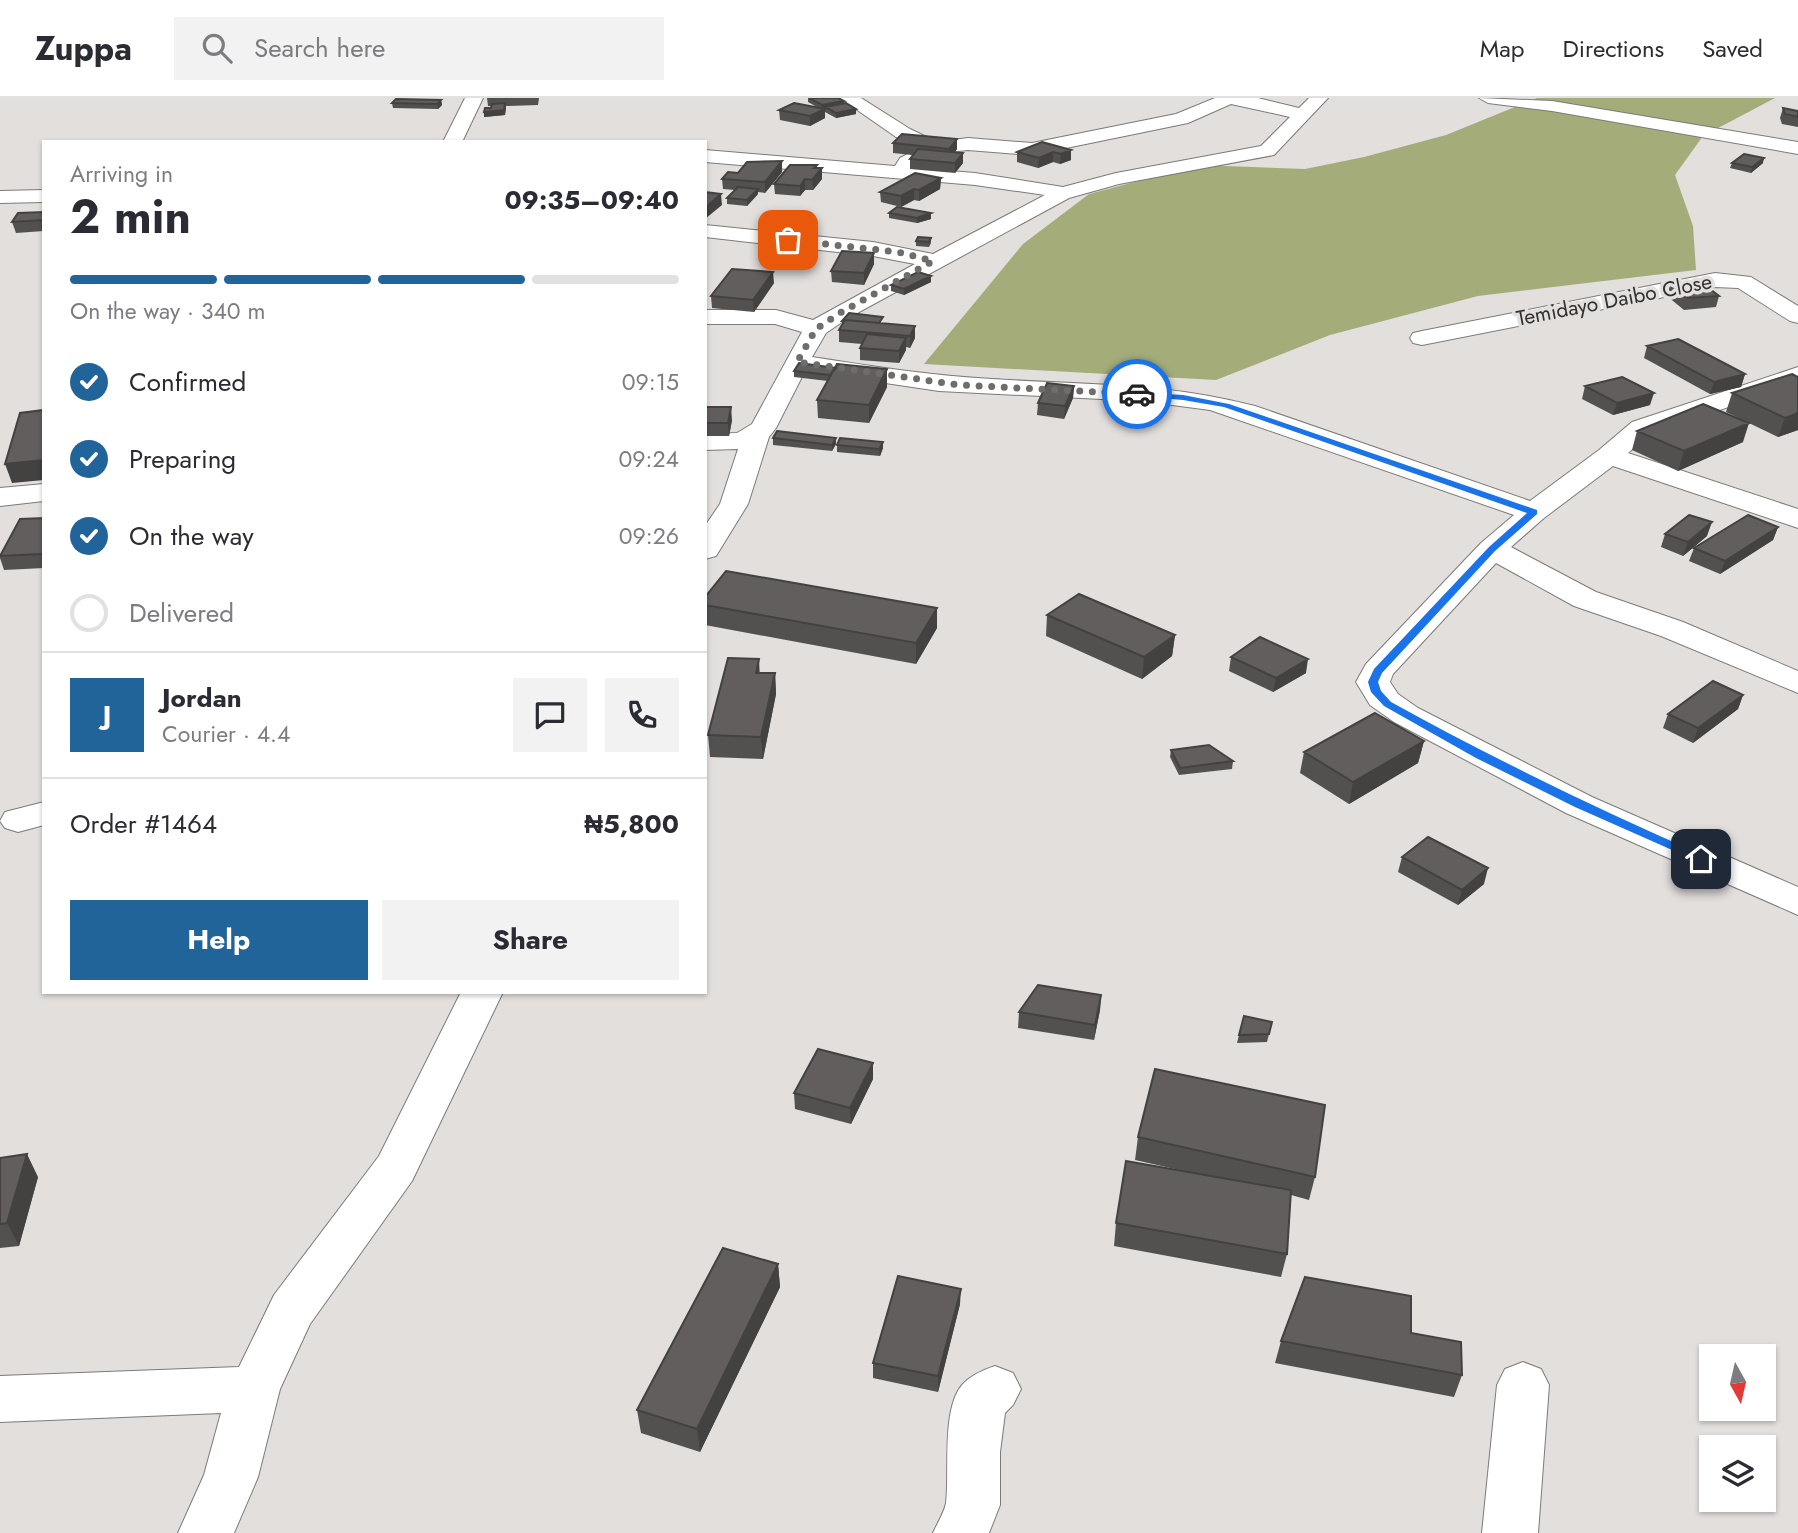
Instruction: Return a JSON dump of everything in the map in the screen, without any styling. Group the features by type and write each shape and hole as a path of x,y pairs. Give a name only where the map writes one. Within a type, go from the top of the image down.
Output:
{"street":[{"path":"453,140 474,98"},
{"path":"849,98 903,133 934,148"},
{"path":"975,179 992,156 1181,119 1220,100 1237,98 1302,114"},
{"path":"707,442 741,441 756,435 763,428 816,329 840,313 1062,194 1170,167 1267,151 1319,98"},
{"path":"1488,98 1552,106 1798,148"},
{"path":"901,172 907,162 934,148 968,145 1018,149"},
{"path":"707,156 975,179 1048,189 1062,194"},
{"path":"0,197 42,197"},
{"path":"707,231 873,249 933,261"},
{"name":"Temidayo Daibo Close","path":"1422,338 1714,280 1743,282 1798,316"},
{"path":"707,317 776,317 816,329"},
{"path":"797,362 960,385 1151,395 1206,401 1246,412 1534,512"},
{"path":"1798,375 1641,428 1609,456 1534,512 1492,549 1378,671 1373,682 1376,692 1388,704 1406,715 1567,799 1798,902"},
{"path":"707,547 734,504 756,435"},
{"path":"1609,456 1798,519"},
{"path":"0,498 42,492"},
{"path":"1492,549 1585,599 1672,629 1798,683"},
{"path":"206,1533 231,1477 254,1389 292,1310 396,1168 481,994"},
{"path":"1510,1533 1523,1385"},
{"path":"0,1399 254,1389"},
{"path":"961,1533 973,1505 973,1452 980,1402 995,1389"}],"green space":[{"path":"1537,98 1775,98 1703,136 1675,175 1693,226 1696,270 1478,296 1330,335 1216,380 924,364 1023,244 1089,194 1199,165 1305,169 1364,157 1446,135"}],"building":[{"path":"809,98 838,98 844,101 822,105"},
{"path":"396,99 441,100 437,104 392,103"},
{"path":"505,103 504,110 484,112 485,108 491,108 492,104"},
{"path":"794,103 825,109 810,116 779,110"},
{"path":"846,103 856,109 836,113 825,107"},
{"path":"1783,108 1798,111 1798,117 1785,114"},
{"path":"902,134 957,139 949,149 893,143"},
{"path":"1042,142 1071,150 1061,154 1053,152 1039,158 1017,152"},
{"path":"918,149 963,153 955,163 910,159"},
{"path":"1744,154 1764,158 1752,167 1732,163"},
{"path":"782,161 765,182 722,179 728,172 738,173 747,162"},
{"path":"790,165 817,165 814,168 822,168 812,180 805,179 800,186 774,184"},
{"path":"915,173 941,178 901,196 880,192"},
{"path":"738,187 758,189 747,200 727,198"},
{"path":"707,192 721,194 707,206"},
{"path":"897,207 931,213 917,218 889,213"},
{"path":"42,212 42,220 12,222 18,213"},
{"path":"918,237 931,238 929,242 916,241"},
{"path":"842,251 874,253 864,273 831,271"},
{"path":"732,269 773,272 753,300 711,296"},
{"path":"918,272 931,276 904,289 891,285"},
{"path":"1701,282 1719,296 1688,298 1670,285"},
{"path":"849,313 883,317 879,323 842,321"},
{"path":"845,320 915,326 910,336 839,330"},
{"path":"867,334 906,338 899,351 860,348"},
{"path":"1678,339 1745,374 1714,382 1647,346"},
{"path":"799,363 836,368 830,375 794,371"},
{"path":"837,364 887,369 869,405 817,400"},
{"path":"1792,374 1798,377 1798,413 1785,418 1732,393"},
{"path":"1622,377 1654,393 1617,403 1585,386"},
{"path":"1047,383 1074,386 1065,406 1038,403"},
{"path":"1703,404 1749,423 1684,451 1637,431"},
{"path":"707,407 731,407 728,423 707,423"},
{"path":"42,410 42,460 5,464 20,413"},
{"path":"777,431 836,438 832,445 773,438"},
{"path":"840,438 883,442 879,449 837,445"},
{"path":"1689,515 1712,522 1688,542 1665,534"},
{"path":"1748,515 1778,527 1725,561 1694,548"},
{"path":"42,518 42,554 0,556 20,519"},
{"path":"726,571 937,608 916,643 707,605 707,595"},
{"path":"1079,594 1175,635 1144,657 1047,615"},
{"path":"1260,637 1308,659 1276,678 1231,657"},
{"path":"728,658 759,659 756,673 775,673 761,737 708,735"},
{"path":"1713,681 1743,695 1698,728 1668,714"},
{"path":"1375,713 1424,741 1353,782 1304,752"},
{"path":"1209,745 1233,761 1180,768 1171,750"},
{"path":"1428,837 1488,868 1462,890 1402,857"},
{"path":"1038,985 1101,995 1095,1025 1019,1012"},
{"path":"1244,1016 1272,1022 1269,1034 1239,1035"},
{"path":"818,1049 873,1063 850,1108 794,1093"},
{"path":"1155,1069 1325,1105 1315,1177 1138,1137"},
{"path":"27,1154 7,1223 0,1224 0,1158"},
{"path":"1126,1161 1291,1190 1287,1254 1116,1223"},
{"path":"723,1248 778,1264 697,1429 637,1410"},
{"path":"898,1276 961,1289 938,1376 873,1363"},
{"path":"1305,1277 1411,1296 1411,1333 1461,1342 1462,1375 1281,1341"}],"way so far":[{"path":"788,240 898,252 933,261 816,329 797,362 960,385 1137,394"}],"route":[{"path":"1137,394 1183,397 1226,405 1534,512 1492,549 1378,671 1373,682 1376,692 1388,704 1406,715 1480,755 1579,805 1701,859"}]}
